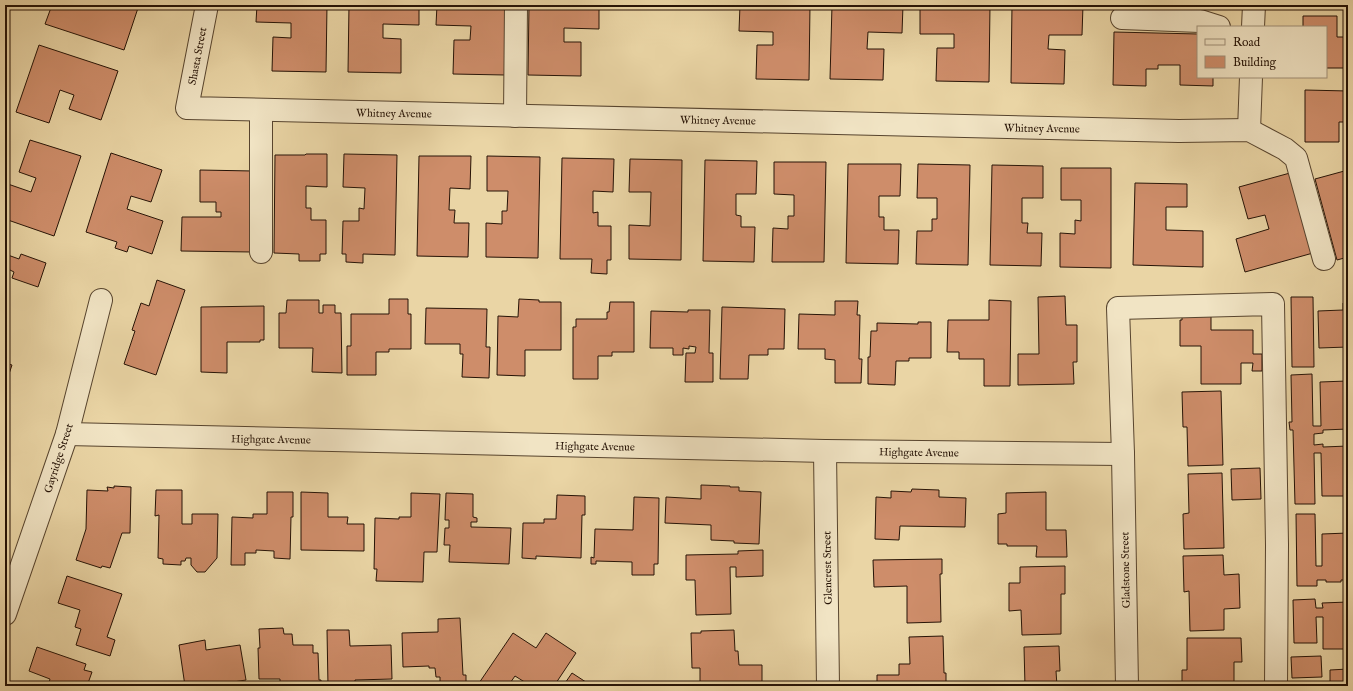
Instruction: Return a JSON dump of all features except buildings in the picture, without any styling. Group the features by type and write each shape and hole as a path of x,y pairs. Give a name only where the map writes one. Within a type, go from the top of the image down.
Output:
{"street":[{"name":"Shasta Street","path":"187,108 207,5"},
{"path":"514,116 516,5"},
{"path":"1253,26 1254,5"},
{"path":"1122,18 1200,21 1216,26"},
{"path":"1251,78 1249,130 1285,149 1296,158 1324,259"},
{"name":"Whitney Avenue","path":"187,108 1179,131 1249,130"},
{"path":"261,252 262,110"},
{"name":"Gayridge Street","path":"5,614 67,434 101,300"},
{"name":"Gladstone Street","path":"1127,686 1123,454 1118,308 1273,304 1277,545 1276,686"},
{"name":"Highgate Avenue","path":"67,434 825,450 1123,454"},
{"name":"Glencrest Street","path":"825,450 828,686"}]}
